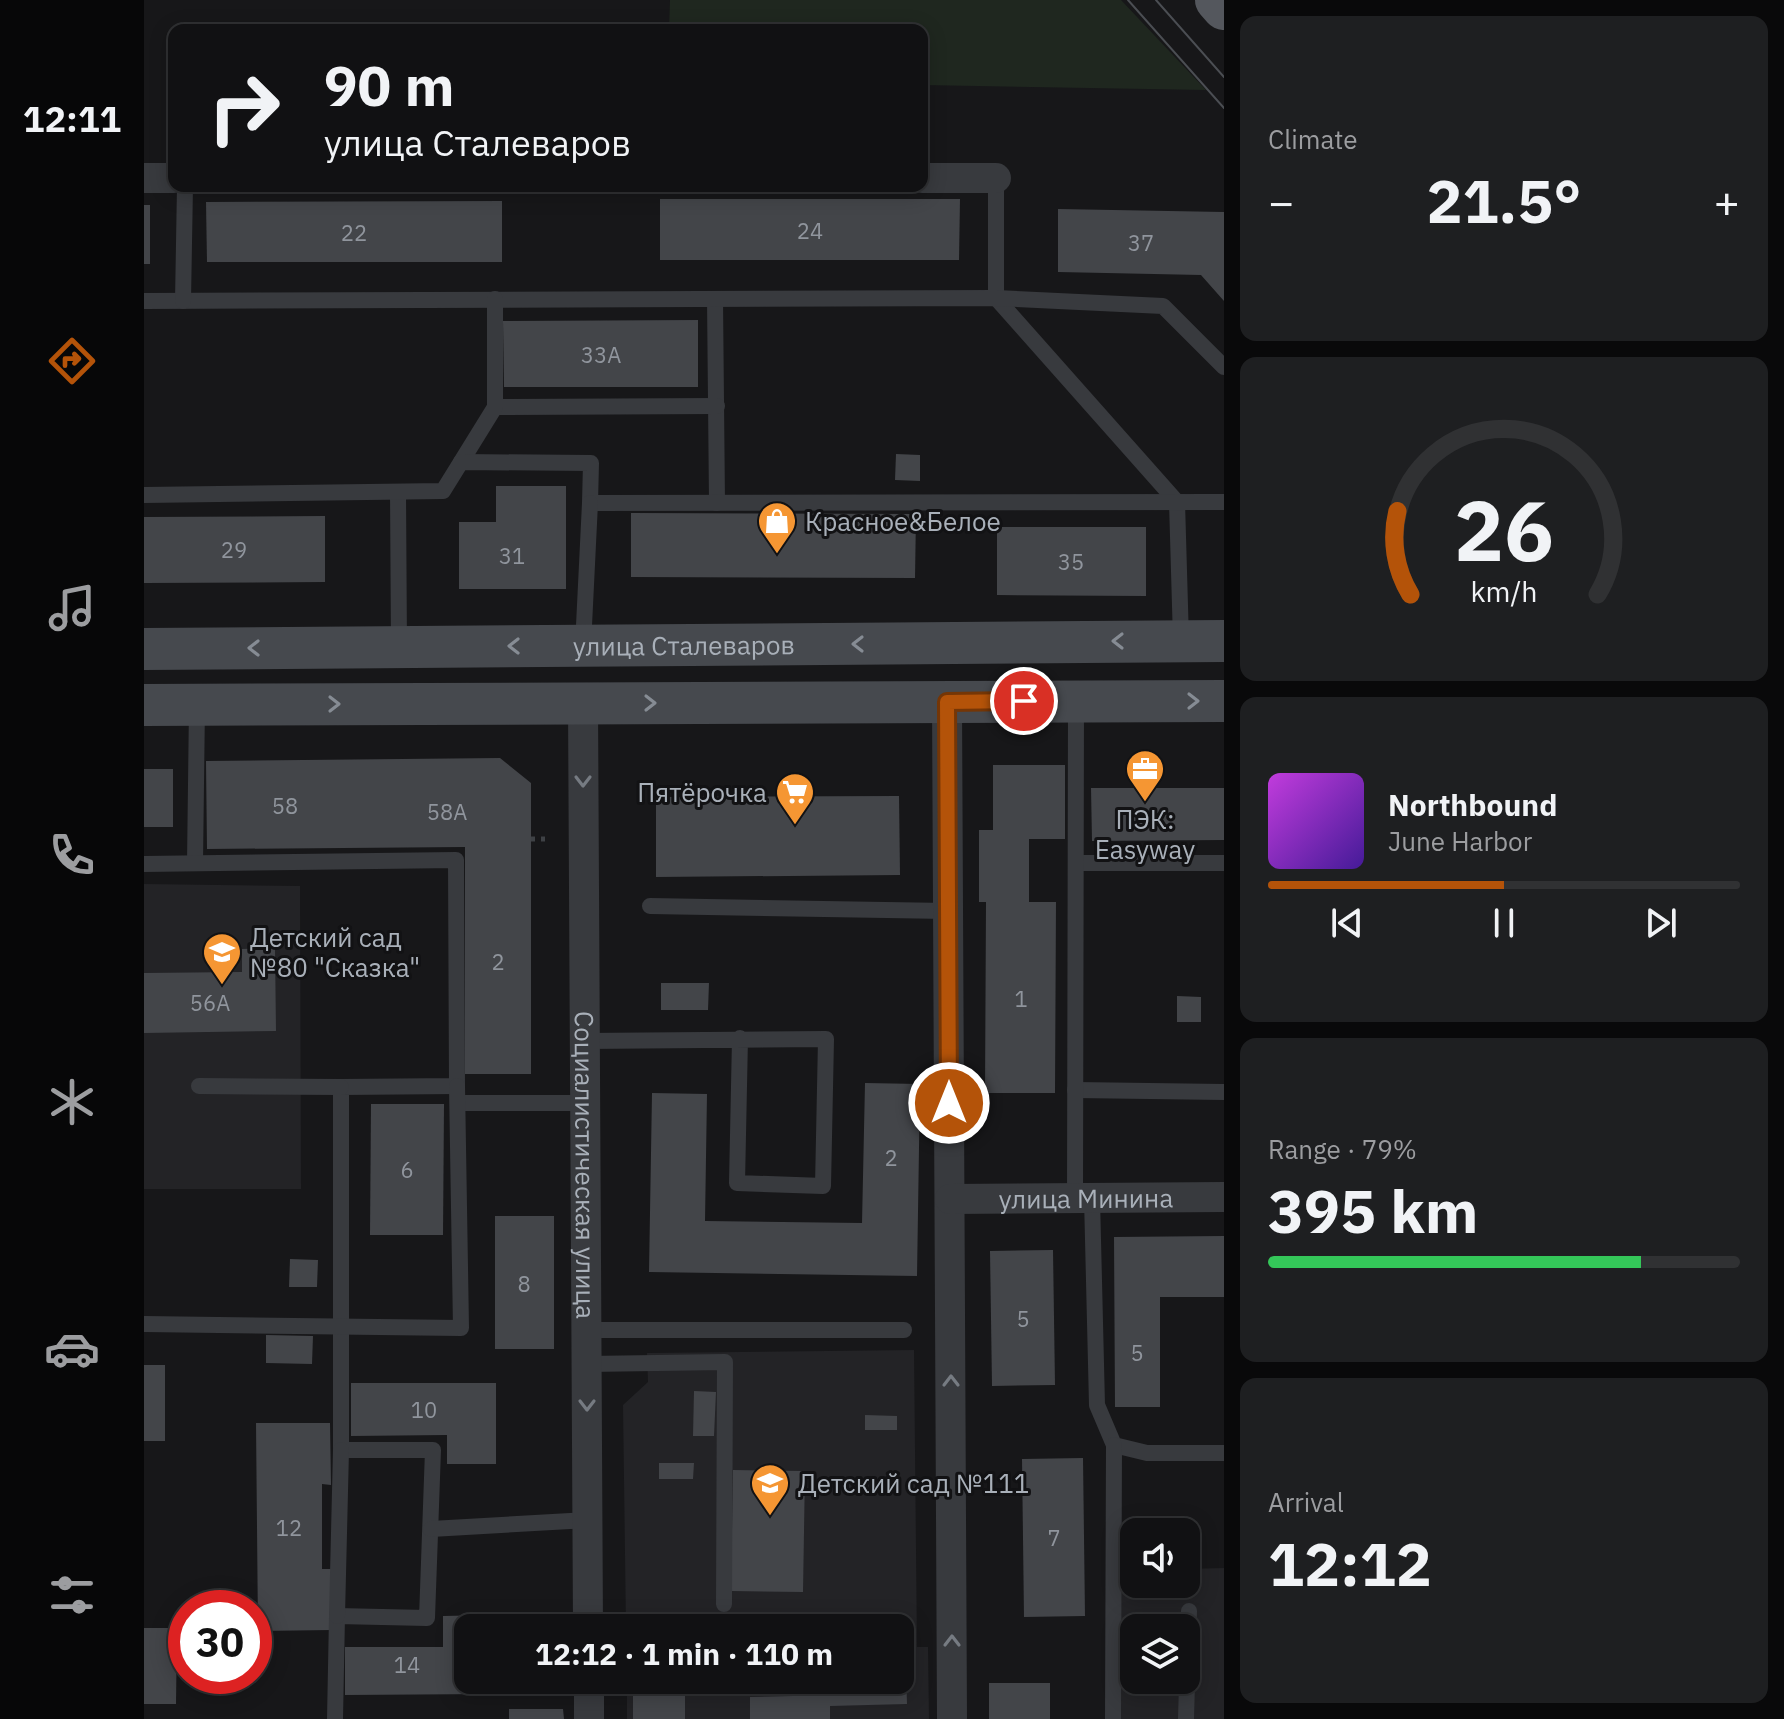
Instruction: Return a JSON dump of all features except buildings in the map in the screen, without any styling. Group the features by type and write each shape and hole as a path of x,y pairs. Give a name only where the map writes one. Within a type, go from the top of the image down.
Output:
{"main road":[{"path":"1217,0 1224,8"},
{"name":"улица Сталеваров","path":"144,649 1224,641"},
{"path":"946,643 947,702"},
{"path":"144,705 1224,701"}],"street":[{"path":"144,178 168,178"},
{"path":"928,178 996,178"},
{"path":"947,702 952,1719"},
{"name":"Социалистическая улица","path":"583,703 588,1614"},
{"name":"улица Минина","path":"950,1199 1224,1197"},
{"path":"589,1694 589,1719"}],"lane":[{"path":"996,178 996,298 1177,502 1181,641"},
{"path":"183,301 185,192"},
{"path":"144,301 996,298 1163,306 1224,367"},
{"path":"144,495 443,491 495,407 495,299"},
{"path":"715,299 717,503"},
{"path":"495,407 717,406"},
{"path":"461,462 591,463 583,646"},
{"path":"398,492 399,647"},
{"path":"590,503 1224,502"},
{"path":"1076,701 1075,1090 1097,1405 1114,1445 1113,1719"},
{"path":"195,863 197,705"},
{"path":"144,864 456,860 461,1328 144,1324"},
{"path":"1076,863 1224,863"},
{"path":"650,906 948,911"},
{"path":"585,1041 740,1038 826,1039 823,1186 737,1183 740,1038"},
{"path":"199,1086 341,1087 585,1103"},
{"path":"335,1719 341,1450 341,1087"},
{"path":"1075,1090 1224,1092"},
{"path":"587,1330 904,1330"},
{"path":"587,1364 725,1362 724,1604"},
{"path":"1114,1445 1147,1453 1224,1453"},
{"path":"337,1616 427,1618 433,1450 341,1450"},
{"path":"431,1529 588,1520"},
{"path":"1186,1719 1189,1611"}],"path":[{"path":"531,839 545,839"}],"shaded area":[{"path":"670,0 1121,0 1206,90 928,85 928,24 669,24"},
{"name":"Детский сад №80 \"Сказка\"","path":"144,884 300,886 301,1189 144,1189"},
{"name":"Детский сад №111","path":"914,1350 917,1647 928,1647 929,1719 627,1719 627,1694 914,1694 914,1614 626,1614 623,1405 648,1382 647,1353"},
{"path":"1224,1568 1224,1719 1110,1719 1110,1571 1120,1571 1120,1598 1200,1598 1200,1569"}],"tram line":[{"path":"1128,0 1224,108"},
{"path":"1156,0 1224,77"}],"place":[{"name":"Красное&Белое","path":"777,555"},
{"name":"ПЭК: Easyway","path":"1145,803"},
{"name":"Пятёрочка","path":"795,826"},
{"name":"Детский сад №80 \"Сказка\"","path":"222,986"},
{"name":"Детский сад №111","path":"770,1517"}],"route":[{"path":"949,1103 947,702 1024,701"}]}
